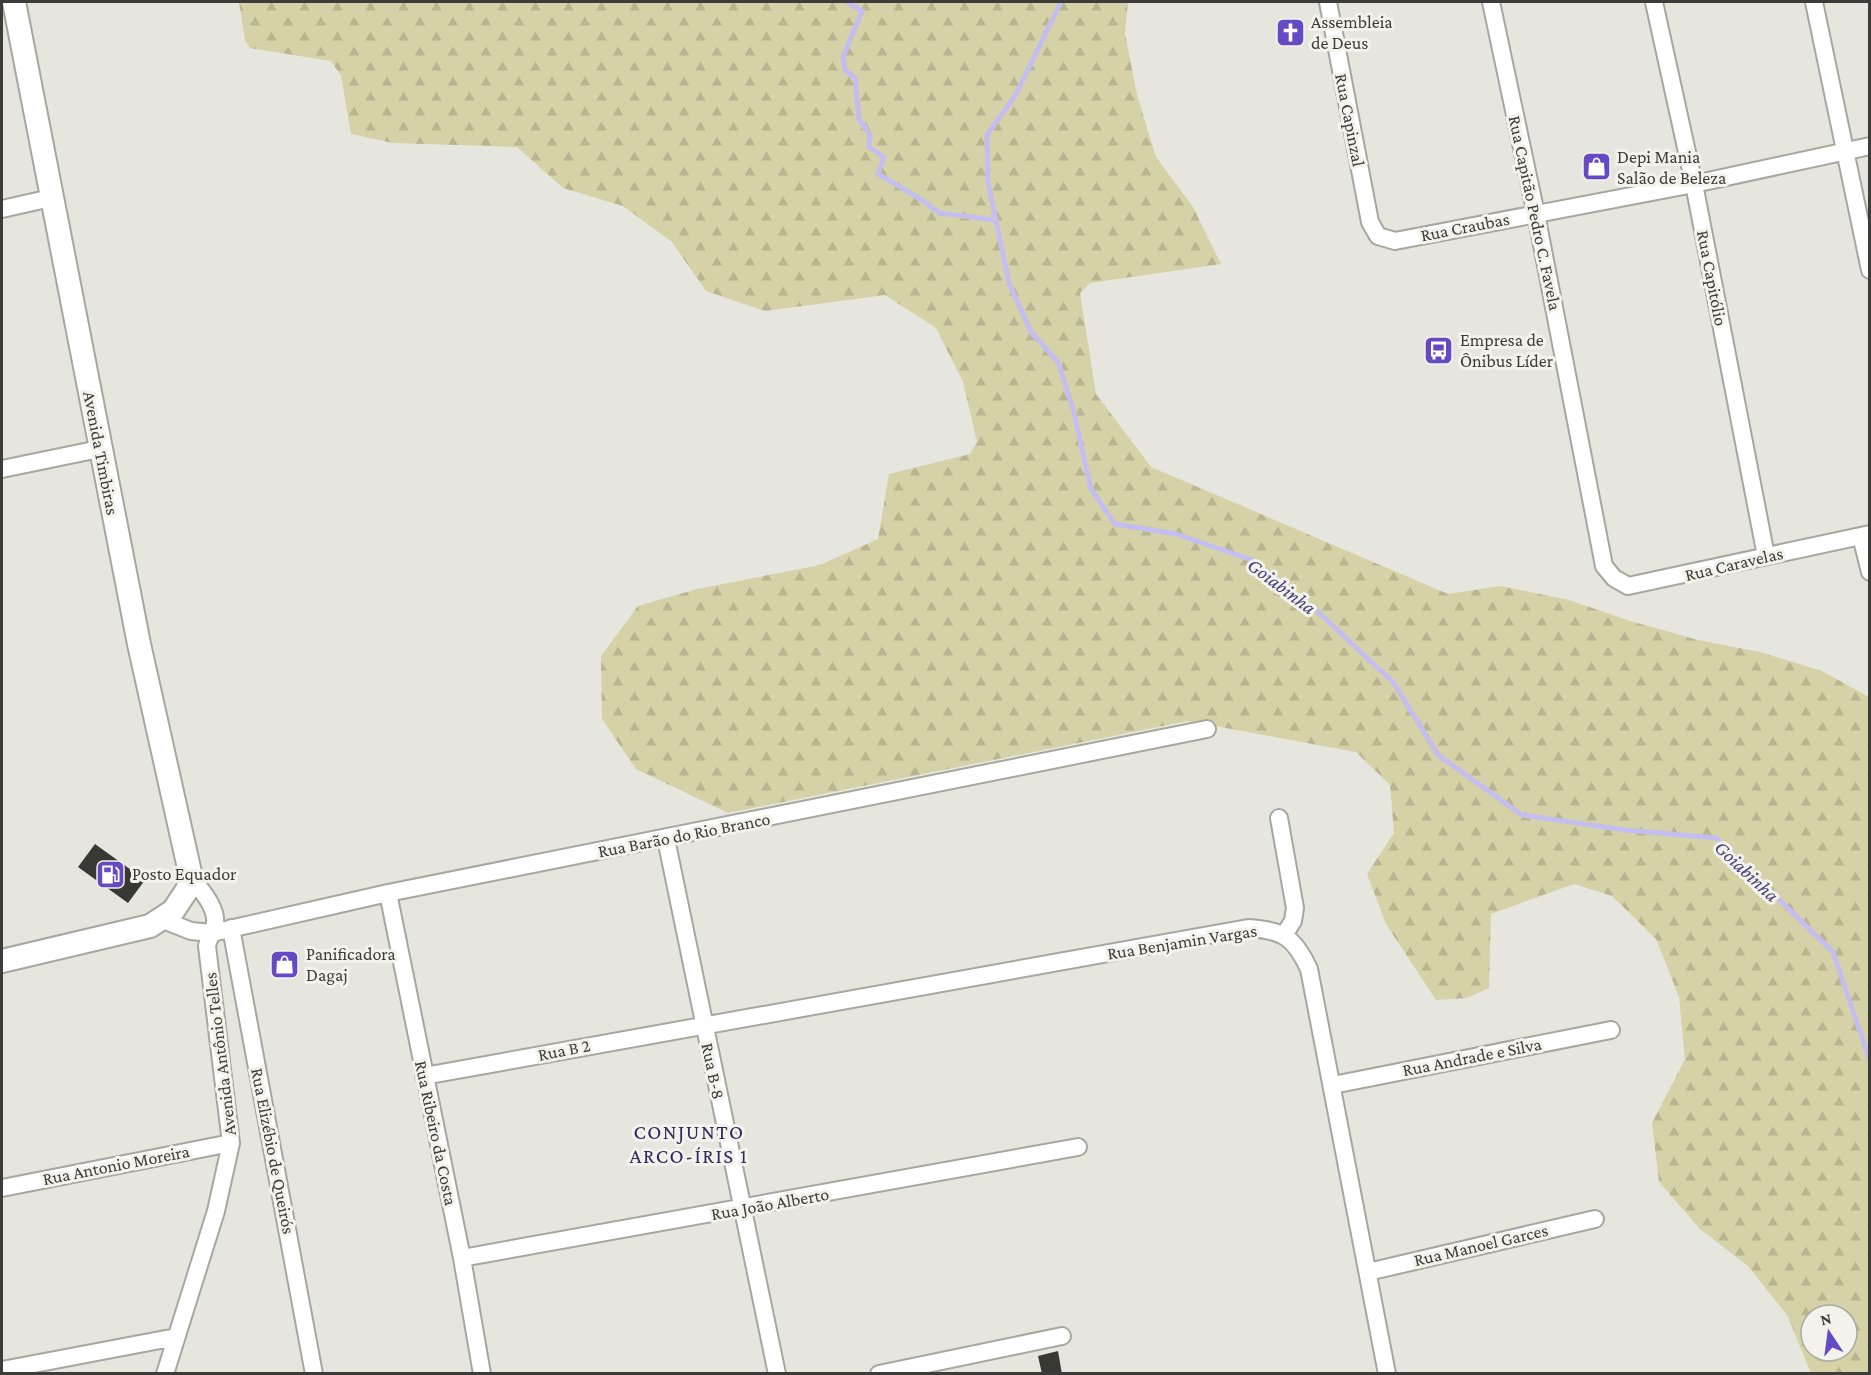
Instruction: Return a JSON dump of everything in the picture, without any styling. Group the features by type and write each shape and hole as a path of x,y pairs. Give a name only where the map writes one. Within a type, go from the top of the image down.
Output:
{"street":[{"name":"Avenida Timbiras","path":"14,2 99,449 139,644 191,877"},
{"name":"Rua Capinzal","path":"1328,2 1370,222 1378,236"},
{"name":"Rua Capitão Pedro C. Favela","path":"1491,2 1536,214 1604,566"},
{"name":"Rua Capitólio","path":"1654,2 1694,183 1766,556"},
{"path":"1814,2 1869,270"},
{"name":"Rua Craubas","path":"1378,236 1395,241 1694,183 1869,146"},
{"path":"2,209 51,198"},
{"path":"2,469 99,449"},
{"path":"1865,535 1869,573"},
{"name":"Rua Caravelas","path":"1604,566 1614,578 1628,586 1865,535"},
{"name":"Rua Barão do Rio Branco","path":"163,920 190,932 212,933 388,893 1207,729"},
{"path":"1279,818 1295,908 1293,921 1284,934"},
{"name":"Rua B-8","path":"666,838 777,1374"},
{"path":"2,961 134,931 163,920 180,902 191,877"},
{"name":"Avenida Antônio Telles","path":"165,1374 216,1211 231,1143 207,946 215,927 209,901 191,877"},
{"name":"Rua Ribeiro da Costa","path":"388,893 462,1258 482,1374"},
{"name":"Rua Elizébio de Queirós","path":"231,928 314,1374"},
{"name":"Rua Benjamin Vargas","path":"703,1024 1248,928 1268,929 1284,934 1299,948 1309,969 1387,1374"},
{"name":"Rua B 2","path":"424,1076 703,1024"},
{"name":"Rua Andrade e Silva","path":"1333,1085 1611,1030"},
{"name":"Rua Antonio Moreira","path":"2,1188 231,1143"},
{"name":"Rua João Alberto","path":"462,1258 1078,1147"},
{"name":"Rua Manoel Garces","path":"1368,1272 1595,1218"},
{"path":"879,1374 1062,1336"},
{"path":"2,1370 176,1337"}],"green space":[{"path":"239,2 1128,2 1125,33 1137,95 1156,157 1193,207 1221,264 1090,283 1080,293 1096,394 1151,467 1448,594 1501,586 1569,600 1630,621 1698,640 1760,652 1822,671 1869,697 1869,1373 1811,1373 1807,1363 1859,1363 1859,1303 1799,1303 1799,1344 1787,1315 1748,1266 1700,1229 1659,1182 1652,1123 1685,1059 1679,997 1656,939 1612,896 1574,884 1491,914 1489,988 1467,998 1436,1000 1386,924 1367,874 1394,833 1390,785 1356,752 1188,721 728,813 636,769 602,719 601,656 638,606 697,589 820,565 878,539 889,474 970,454 977,442 963,382 936,328 885,295 765,311 706,291 672,242 623,206 563,188 517,147 393,143 351,134 341,76 331,61 250,48 245,40"}],"building":[{"name":"Posto Equador","path":"95,844 145,880 128,903 78,867"},
{"path":"1058,1351 1062,1374 1042,1374 1038,1356"}],"waterway":[{"name":"Goiabinha","path":"847,2 862,11 843,57 845,70 855,78 859,119 870,135 869,147 884,157 878,174 939,213 996,220"},
{"name":"Goiabinha","path":"1061,2 1015,96 987,135 988,182 1009,283 1031,332 1058,362 1073,409 1091,489 1115,524 1176,534 1252,560 1318,612 1393,682 1438,755 1522,815 1625,830 1716,838 1833,952 1870,1061"}],"place":[{"name":"Assembleia de Deus","path":"1290,32"},
{"name":"Depi Mania Salão de Beleza","path":"1596,167"},
{"name":"Empresa de Ônibus Líder","path":"1439,350"},
{"name":"Posto Equador","path":"111,874"},
{"name":"Panificadora Dagaj","path":"285,964"}],"district":[{"name":"CONJUNTO ARCO-ÍRIS 1","path":"689,1144"}]}
